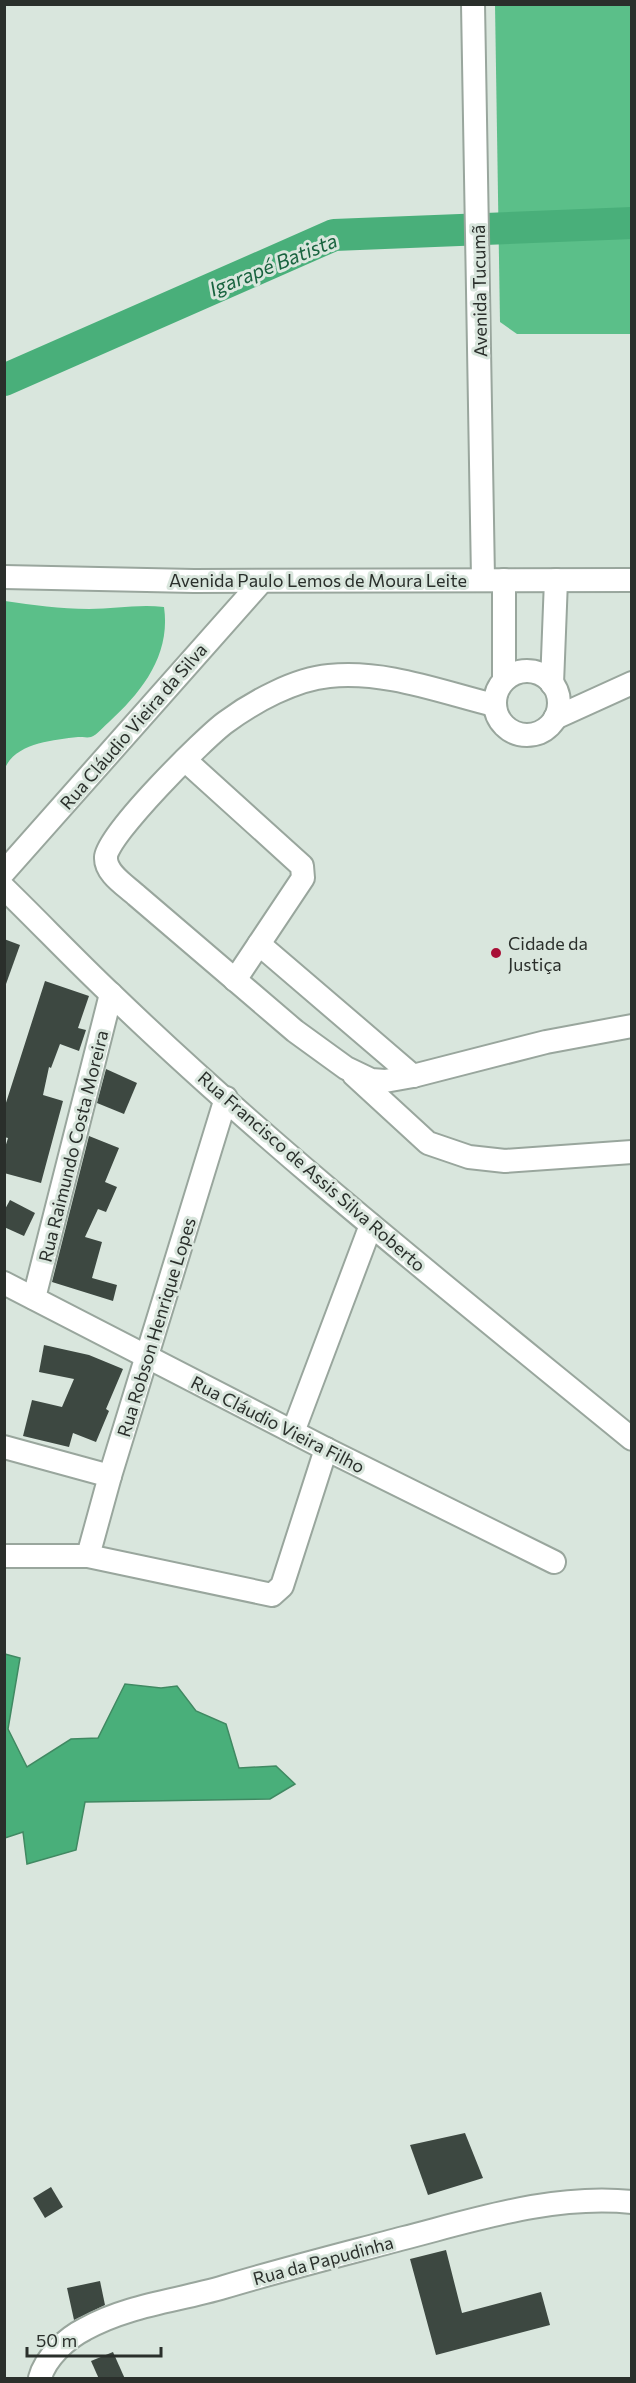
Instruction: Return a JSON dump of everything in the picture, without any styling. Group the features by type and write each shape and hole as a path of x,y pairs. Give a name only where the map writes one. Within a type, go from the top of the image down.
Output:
{"street":[{"name":"Avenida Tucumã","path":"473,4 479,272 494,579 504,680"},
{"name":"Avenida Paulo Lemos de Moura Leite","path":"4,577 44,580 632,580"},
{"path":"552,684 556,580"},
{"name":"Rua Cláudio Vieira da Silva","path":"4,872 262,581"},
{"path":"555,718 559,700 546,677 529,671 511,675 498,687 494,705 501,722 515,733 533,734 549,725 555,718 632,682"},
{"path":"494,705 376,676 328,676 273,692 225,722 185,760 126,824 107,849 106,858 112,873 320,1051 346,1068 371,1080 413,1077 546,1042 632,1026"},
{"path":"185,760 302,867 304,872 303,878 235,980"},
{"name":"Rua Francisco de Assis Silva Roberto","path":"4,888 111,994 226,1098 371,1225 632,1439"},
{"path":"259,944 413,1077"},
{"name":"Rua Raimundo Costa Moreira","path":"34,1298 111,994"},
{"path":"346,1068 428,1143 469,1157 505,1161 632,1152"},
{"name":"Rua Robson Henrique Lopes","path":"88,1556 146,1356 226,1098"},
{"path":"293,1432 371,1225"},
{"name":"Rua Cláudio Vieira Filho","path":"4,1283 326,1449 554,1562"},
{"path":"4,1447 110,1476"},
{"path":"4,1556 88,1556 272,1595 282,1586 326,1449"},
{"name":"Rua da Papudinha","path":"40,2379 58,2350 83,2329 158,2301 554,2202 600,2199 632,2202"}],"shaded area":[{"path":"495,5 631,5 631,334 517,334 500,322"},
{"path":"5,601 78,609 164,607 165,624 158,657 143,685 98,732 90,737 36,744 18,753 5,768"},
{"path":"5,1654 20,1658 8,1729 27,1767 71,1739 98,1738 125,1684 161,1688 177,1686 196,1711 226,1724 239,1768 276,1766 295,1784 270,1799 85,1802 76,1850 27,1864 23,1832 5,1838"}],"building":[{"path":"4,939 20,945 6,984 4,984"},
{"path":"45,981 89,996 78,1028 86,1030 79,1051 60,1044 51,1068 49,1067 43,1095 63,1101 41,1183 4,1173 4,1151 8,1138 4,1137 4,1109"},
{"path":"106,1069 137,1083 124,1114 97,1103"},
{"path":"89,1136 119,1148 105,1182 117,1187 106,1212 98,1209 85,1237 102,1242 92,1278 117,1285 113,1301 52,1282"},
{"path":"10,1200 35,1213 24,1236 4,1227 4,1211"},
{"path":"44,1345 89,1355 123,1369 106,1409 109,1411 96,1442 73,1433 69,1447 23,1436 32,1400 62,1407 74,1379 39,1372"},
{"path":"465,2133 483,2178 428,2195 410,2145"},
{"path":"51,2187 63,2207 45,2218 33,2198"},
{"path":"446,2250 462,2313 541,2292 550,2325 436,2355 410,2259"},
{"path":"100,2281 105,2305 74,2320 67,2288"},
{"path":"113,2352 125,2379 99,2379 91,2361"}],"waterway":[{"name":"Igarapé Batista","path":"4,380 334,235 632,223"}],"place":[{"name":"Cidade da Justiça","path":"496,953"}]}
